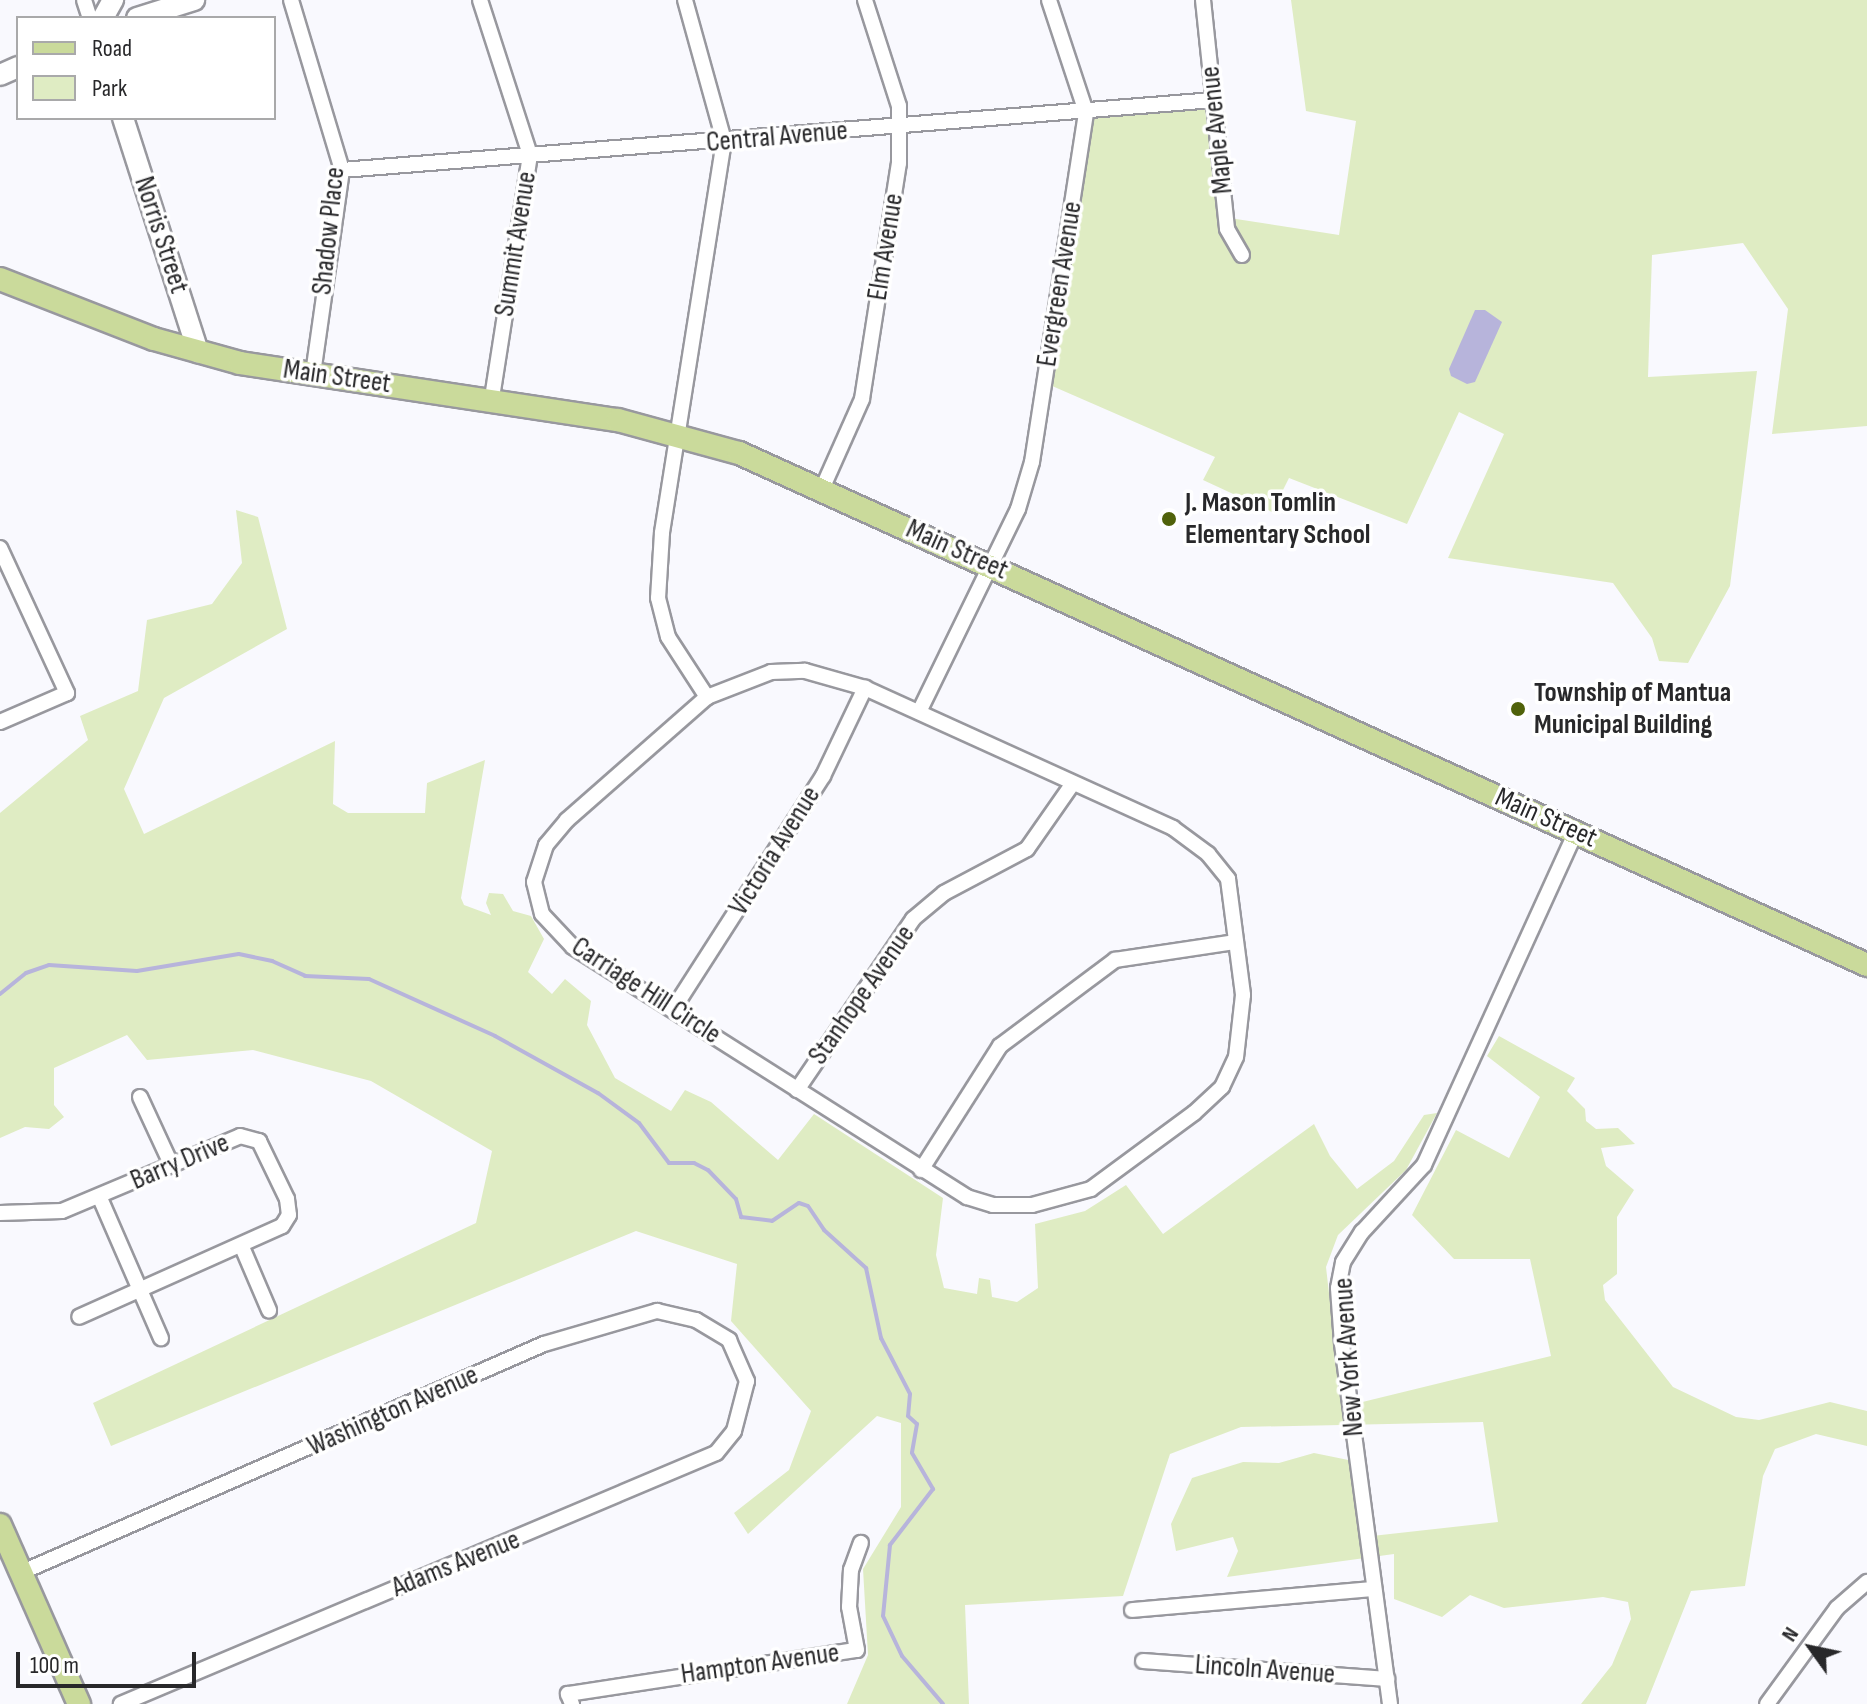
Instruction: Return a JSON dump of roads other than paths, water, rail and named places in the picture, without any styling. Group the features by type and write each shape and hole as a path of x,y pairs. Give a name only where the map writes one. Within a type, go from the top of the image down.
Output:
{"main road":[{"name":"Main Street","path":"1,282 198,352 313,373 492,399 681,435 822,489 1867,965"},
{"path":"0,1525 79,1704"}],"street":[{"path":"143,16 194,0"},
{"name":"Shadow Place","path":"291,0 342,170 313,373"},
{"name":"Summit Avenue","path":"480,0 530,155 492,399"},
{"path":"685,0 724,141 681,435 662,533 658,598 668,637 707,697"},
{"name":"Elm Avenue","path":"822,489 862,399 902,126 865,0"},
{"name":"Evergreen Avenue","path":"919,712 991,565 1031,468 1086,112 1049,0"},
{"name":"Maple Avenue","path":"1203,0 1227,229 1242,255"},
{"name":"Central Avenue","path":"342,170 1213,100"},
{"name":"Norris Street","path":"124,120 198,352"},
{"path":"0,548 67,693 0,722"},
{"name":"Carriage Hill Circle","path":"771,672 828,674 865,688 1173,828 1208,854 1228,879 1243,995 1236,1057 1222,1087 1161,1141 1091,1189 1032,1205 993,1205 967,1197 674,1008 573,947 542,914 534,882 546,845 567,820 707,697 771,672"},
{"name":"Victoria Avenue","path":"674,1008 823,776 865,688"},
{"name":"Stanhope Avenue","path":"797,1090 913,919 944,893 1027,849 1073,783"},
{"name":"New York Avenue","path":"1390,1704 1342,1344 1338,1288 1343,1262 1362,1232 1424,1165 1576,832"},
{"path":"921,1170 1000,1046 1115,960 1236,942"},
{"path":"140,1097 171,1164"},
{"name":"Barry Drive","path":"0,1213 52,1212 100,1198 240,1136 259,1141 287,1199 289,1215 272,1233 79,1317"},
{"path":"100,1198 161,1338"},
{"path":"242,1247 269,1310"},
{"name":"Washington Avenue","path":"20,1573 544,1344 657,1311 696,1320 729,1340 747,1381"},
{"name":"Adams Avenue","path":"121,1704 540,1530 623,1489 688,1468 716,1453 734,1431 747,1381"},
{"name":"Hampton Avenue","path":"570,1699 857,1650 849,1607 851,1570 861,1543"},
{"path":"1767,1704 1837,1608 1867,1582"},
{"path":"1132,1610 1374,1589"},
{"name":"Lincoln Avenue","path":"1143,1661 1387,1679"}],"water":[{"path":"1475,310 1485,310 1502,322 1475,382 1467,384 1451,376 1449,369"}],"waterway":[{"path":"0,994 26,973 49,965 137,971 239,954 272,961 305,976 369,979 495,1036 598,1093 639,1123 669,1163 694,1163 708,1170 736,1199 741,1217 772,1221 799,1203 808,1206 824,1230 866,1268 881,1338 910,1394 908,1416 917,1424 912,1453 933,1489 890,1545 883,1616 902,1656 943,1704"}],"place":[{"name":"J. Mason Tomlin Elementary School","path":"1169,519"},
{"name":"Township of Mantua Municipal Building","path":"1518,709"}]}
